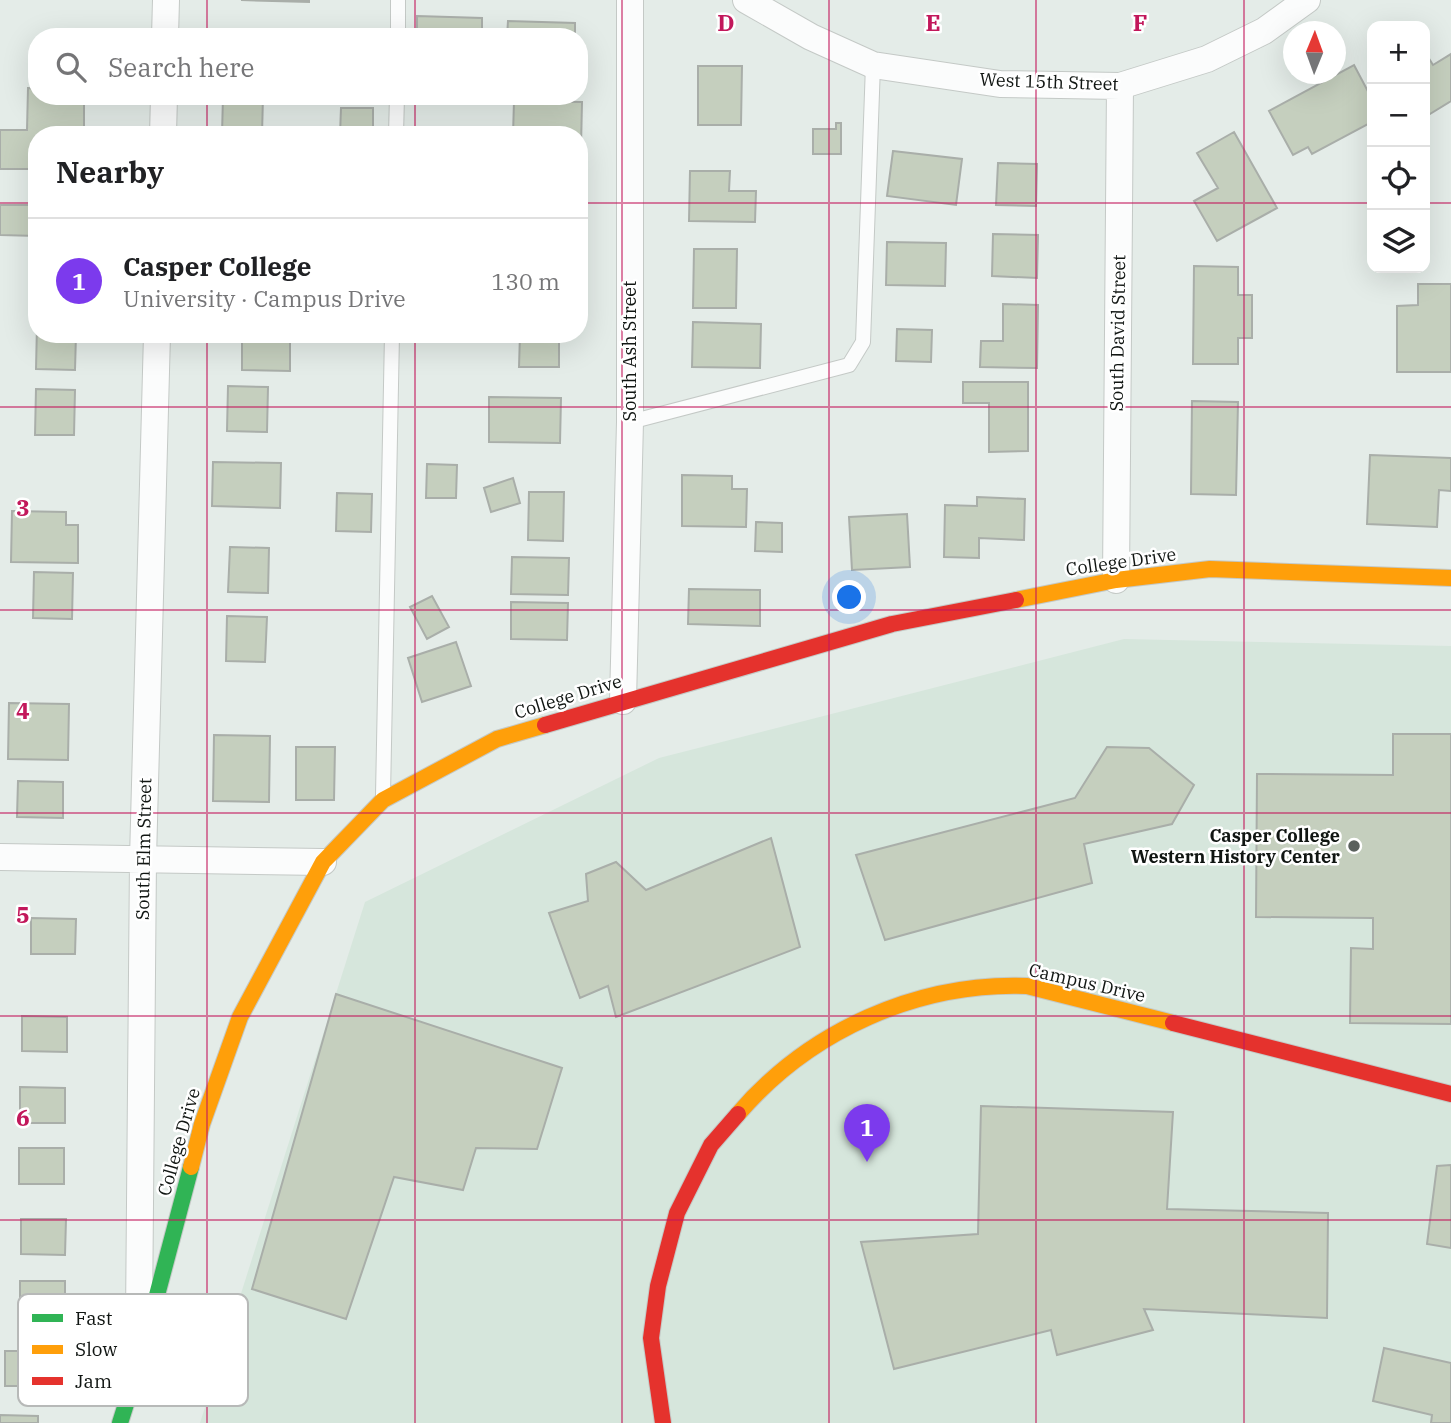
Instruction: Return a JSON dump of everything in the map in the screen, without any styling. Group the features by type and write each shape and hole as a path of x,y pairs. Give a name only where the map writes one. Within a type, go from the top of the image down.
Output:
{"street":[{"path":"165,28 166,0"},
{"name":"South Ash Street","path":"623,701 630,422 630,0"},
{"name":"West 15th Street","path":"746,0 811,37 873,65 1000,84 1121,86 1207,59 1264,31 1307,0"},
{"name":"South David Street","path":"1116,580 1121,86"},
{"path":"163,126 164,105"},
{"name":"South Elm Street","path":"140,1294 144,859 157,343"},
{"name":"College Drive","path":"157,1294 202,1124 240,1017 323,862 383,800 497,739 892,624 1116,580 1210,569 1451,578"},
{"path":"0,857 323,862"},
{"name":"Campus Drive","path":"663,1423 651,1338 658,1286 677,1213 711,1145 759,1089 816,1044 846,1026 955,989 1027,986 1451,1094"},
{"name":"College Drive","path":"120,1423 125,1406"}],"lane":[{"path":"398,0 398,28"},
{"path":"630,422 849,365 863,342 873,65"},
{"path":"396,126 397,105"},
{"path":"383,800 392,343"}],"shaded area":[{"path":"1124,639 1451,646 1451,1423 200,1423 205,1406 248,1406 248,1294 241,1294 365,902 659,758"}],"building":[{"path":"241,0 309,0 309,2"},
{"path":"417,16 482,18 482,28 417,28"},
{"path":"508,21 575,23 575,28 508,28"},
{"path":"1451,54 1451,101 1430,114 1430,60 1433,65"},
{"path":"1354,65 1367,90 1367,125 1312,154 1308,147 1293,155 1269,111 1319,84 1346,84 1346,69"},
{"path":"698,66 742,66 741,125 698,125"},
{"path":"28,88 28,105 84,105 84,126 28,126 28,169 0,169 0,130 27,130"},
{"path":"223,105 263,105 262,126 222,126"},
{"path":"514,105 582,105 581,126 513,126"},
{"path":"341,108 373,108 373,126 340,126"},
{"path":"836,123 841,123 841,154 813,154 813,129 836,129"},
{"path":"1234,132 1277,208 1217,241 1194,201 1218,188 1197,153"},
{"path":"893,151 962,159 956,205 887,196"},
{"path":"998,163 1037,164 1036,206 996,205"},
{"path":"690,171 730,171 729,191 756,191 755,222 689,221"},
{"path":"0,205 28,205 28,236 0,235"},
{"path":"993,234 1038,235 1037,278 992,276"},
{"path":"887,242 946,243 945,286 886,285"},
{"path":"694,249 737,249 736,308 693,308"},
{"path":"1194,266 1238,267 1238,295 1252,295 1252,338 1238,338 1238,364 1193,364"},
{"path":"1418,284 1451,284 1451,372 1397,372 1397,306 1418,305"},
{"path":"1003,304 1038,305 1037,368 980,367 981,341 1003,341"},
{"path":"693,322 761,324 760,368 692,367"},
{"path":"897,329 932,330 931,362 896,361"},
{"path":"37,343 76,343 75,370 36,369"},
{"path":"242,343 290,343 290,371 242,370"},
{"path":"520,343 559,343 559,367 519,367"},
{"path":"963,382 1028,382 1028,451 989,452 989,403 963,403"},
{"path":"228,386 268,387 267,432 227,431"},
{"path":"36,389 75,390 74,435 35,435"},
{"path":"489,397 561,398 560,443 489,442"},
{"path":"1192,401 1238,402 1236,495 1191,494"},
{"path":"1370,455 1451,458 1451,491 1439,490 1437,527 1367,524"},
{"path":"213,462 281,463 280,508 212,506"},
{"path":"427,464 457,465 456,498 426,498"},
{"path":"682,475 732,476 732,489 747,489 746,527 682,526"},
{"path":"513,478 520,503 491,512 484,488"},
{"path":"529,492 564,492 563,541 528,540"},
{"path":"337,493 372,494 371,532 336,531"},
{"path":"977,497 1025,499 1024,540 979,538 979,558 944,557 945,505 977,506"},
{"path":"12,511 66,512 66,525 78,525 78,563 11,562"},
{"path":"907,514 910,567 852,570 849,517"},
{"path":"756,522 782,523 782,552 755,551"},
{"path":"230,547 269,548 268,593 228,592"},
{"path":"512,557 569,558 568,595 511,594"},
{"path":"34,572 73,573 72,619 33,618"},
{"path":"689,589 760,590 760,626 688,624"},
{"path":"432,596 449,627 427,639 410,607"},
{"path":"511,602 568,603 567,640 511,639"},
{"path":"227,616 267,617 265,662 226,661"},
{"path":"456,642 471,686 422,702 408,658"},
{"path":"9,703 69,704 68,760 8,759"},
{"name":"Casper College Western History Center","path":"1393,734 1451,734 1451,1024 1350,1023 1351,948 1373,949 1373,918 1256,917 1257,774 1393,775"},
{"path":"214,735 270,736 269,802 213,801"},
{"path":"296,747 335,747 334,800 296,800"},
{"path":"1107,747 1149,748 1194,785 1172,824 1084,844 1092,883 885,940 856,855 1075,798"},
{"path":"18,781 63,782 63,818 17,817"},
{"path":"771,838 800,947 616,1017 608,986 580,998 549,913 588,901 586,874 616,862 646,890"},
{"path":"31,918 76,919 75,954 31,954"},
{"path":"336,994 562,1068 537,1149 476,1148 463,1190 394,1177 346,1319 252,1289"},
{"path":"22,1016 67,1017 67,1052 22,1051"},
{"path":"20,1087 65,1088 65,1123 20,1123"},
{"path":"981,1106 1173,1112 1167,1209 1328,1213 1327,1318 1144,1309 1153,1330 1057,1355 1051,1330 894,1369 861,1242 978,1234"},
{"path":"19,1148 64,1148 64,1184 19,1184"},
{"path":"1451,1165 1451,1248 1427,1244 1437,1166"},
{"path":"21,1219 66,1219 65,1255 21,1254"},
{"path":"20,1281 65,1281 65,1294 20,1294"},
{"path":"1384,1348 1451,1363 1451,1423 1431,1423 1432,1415 1373,1401"},
{"path":"5,1351 18,1351 18,1386 5,1386"},
{"path":"0,1415 38,1416 38,1423 0,1423"}],"traffic: fast":[{"path":"157,1294 191,1167"},
{"path":"120,1423 125,1406"}],"traffic: slow":[{"path":"1016,600 1116,580 1210,569 1451,578"},
{"path":"191,1167 202,1124 240,1017 323,862 383,800 497,739 545,725"},
{"path":"738,1114 798,1058 832,1036 868,1017 945,993 986,987 1027,986 1173,1023"}],"traffic: jam":[{"path":"545,725 892,624 1016,600"},
{"path":"1173,1023 1451,1094"},
{"path":"663,1423 651,1338 658,1286 677,1213 711,1145 738,1114"}],"place":[{"name":"Casper College Western History Center","path":"1354,846"},
{"name":"Casper College","path":"867,1162"}]}
